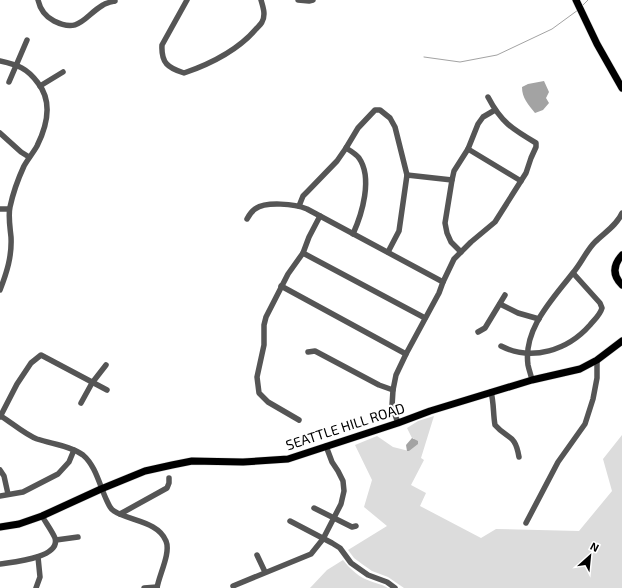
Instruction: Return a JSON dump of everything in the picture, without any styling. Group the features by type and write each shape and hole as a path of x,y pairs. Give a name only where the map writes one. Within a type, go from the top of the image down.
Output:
{"main road":[{"path":"576,0 597,44 622,88"},
{"path":"622,255 616,262 615,270 617,280 622,285"},
{"name":"SEATTLE HILL ROAD","path":"0,527 19,524 42,516 145,471 192,461 242,462 288,458 491,392 532,380 580,369 597,360 622,341"}],"street":[{"path":"38,0 41,10 49,18 65,26 73,26 87,19 102,6 115,1"},
{"path":"187,0 162,45 164,61 176,71 184,73 209,63 231,51 246,39 262,22 264,12 261,0"},
{"path":"298,0 313,0"},
{"path":"8,82 27,40"},
{"path":"0,61 16,64 32,75 40,86 47,103 46,124 14,190 9,209 11,252 9,264 2,277 0,290"},
{"path":"40,86 63,72"},
{"path":"398,423 392,406 393,390 396,375 406,354 439,293 454,260 495,222 526,173 536,147 536,143 506,124 495,110 488,97"},
{"path":"299,206 303,196 337,161 358,128 375,110 380,110 390,118 395,127 408,175 399,231 388,252"},
{"path":"461,252 451,242 445,223 454,171 468,149 478,124 484,117 495,110"},
{"path":"0,133 21,152 29,157"},
{"path":"346,148 358,156 365,170 367,179 360,218 353,234"},
{"path":"468,149 521,181"},
{"path":"408,175 452,180"},
{"path":"247,219 255,209 263,206 299,206 443,282"},
{"path":"0,209 9,209"},
{"path":"532,380 528,365 528,353 531,338 539,319 556,293 573,273 594,243 618,220 622,213"},
{"path":"299,420 268,402 259,393 257,377 264,345 264,325 266,317 288,274 304,253 308,237 320,216"},
{"path":"304,253 425,318"},
{"path":"502,346 517,352 528,353 548,351 562,347 573,341 584,332 600,314 602,308 600,303 573,273"},
{"path":"281,286 406,354"},
{"path":"478,332 485,328 505,295"},
{"path":"500,304 518,314 539,319"},
{"path":"308,352 315,351 379,385 393,390"},
{"path":"107,390 41,355 31,363 20,379 1,417 36,438 74,450 83,455 92,466 101,489 112,510 154,528 161,533 166,541 167,548 157,588 144,588"},
{"path":"526,523 558,462 585,424 593,399 597,378 597,360"},
{"path":"81,403 92,383 106,365"},
{"path":"491,392 494,402 495,425 517,445 519,457"},
{"path":"233,586 311,554 323,539 341,504 344,491 343,481 332,462 326,446"},
{"path":"0,496 23,492 58,474 69,462 74,450"},
{"path":"0,470 4,476 8,494"},
{"path":"120,514 167,488 169,478"},
{"path":"314,508 352,527 356,526"},
{"path":"0,564 38,557 49,553 56,540 42,516"},
{"path":"290,521 340,548 351,563 368,575 387,582 395,588"},
{"path":"56,540 78,537"},
{"path":"257,555 265,572"},
{"path":"36,588 40,577 38,557"}],"shaded area":[{"path":"544,81 549,92 546,98 549,103 543,110 535,113 524,98 522,87 528,84"},
{"path":"434,416 421,458 424,460 411,485 426,493 420,506 481,538 496,529 579,531 612,491 603,459 622,435 622,588 404,588 388,577 372,571 354,558 348,550 387,526 364,507 372,480 355,445 377,436 393,447 409,451 414,438 412,438 407,428 418,421"},
{"path":"412,438 418,441 418,444 407,451 406,445"},
{"path":"343,560 352,570 363,578 388,588 310,588 327,570"}],"waterway":[{"path":"582,6 588,0"},
{"path":"424,57 460,62 497,55 552,29 578,10"}]}
